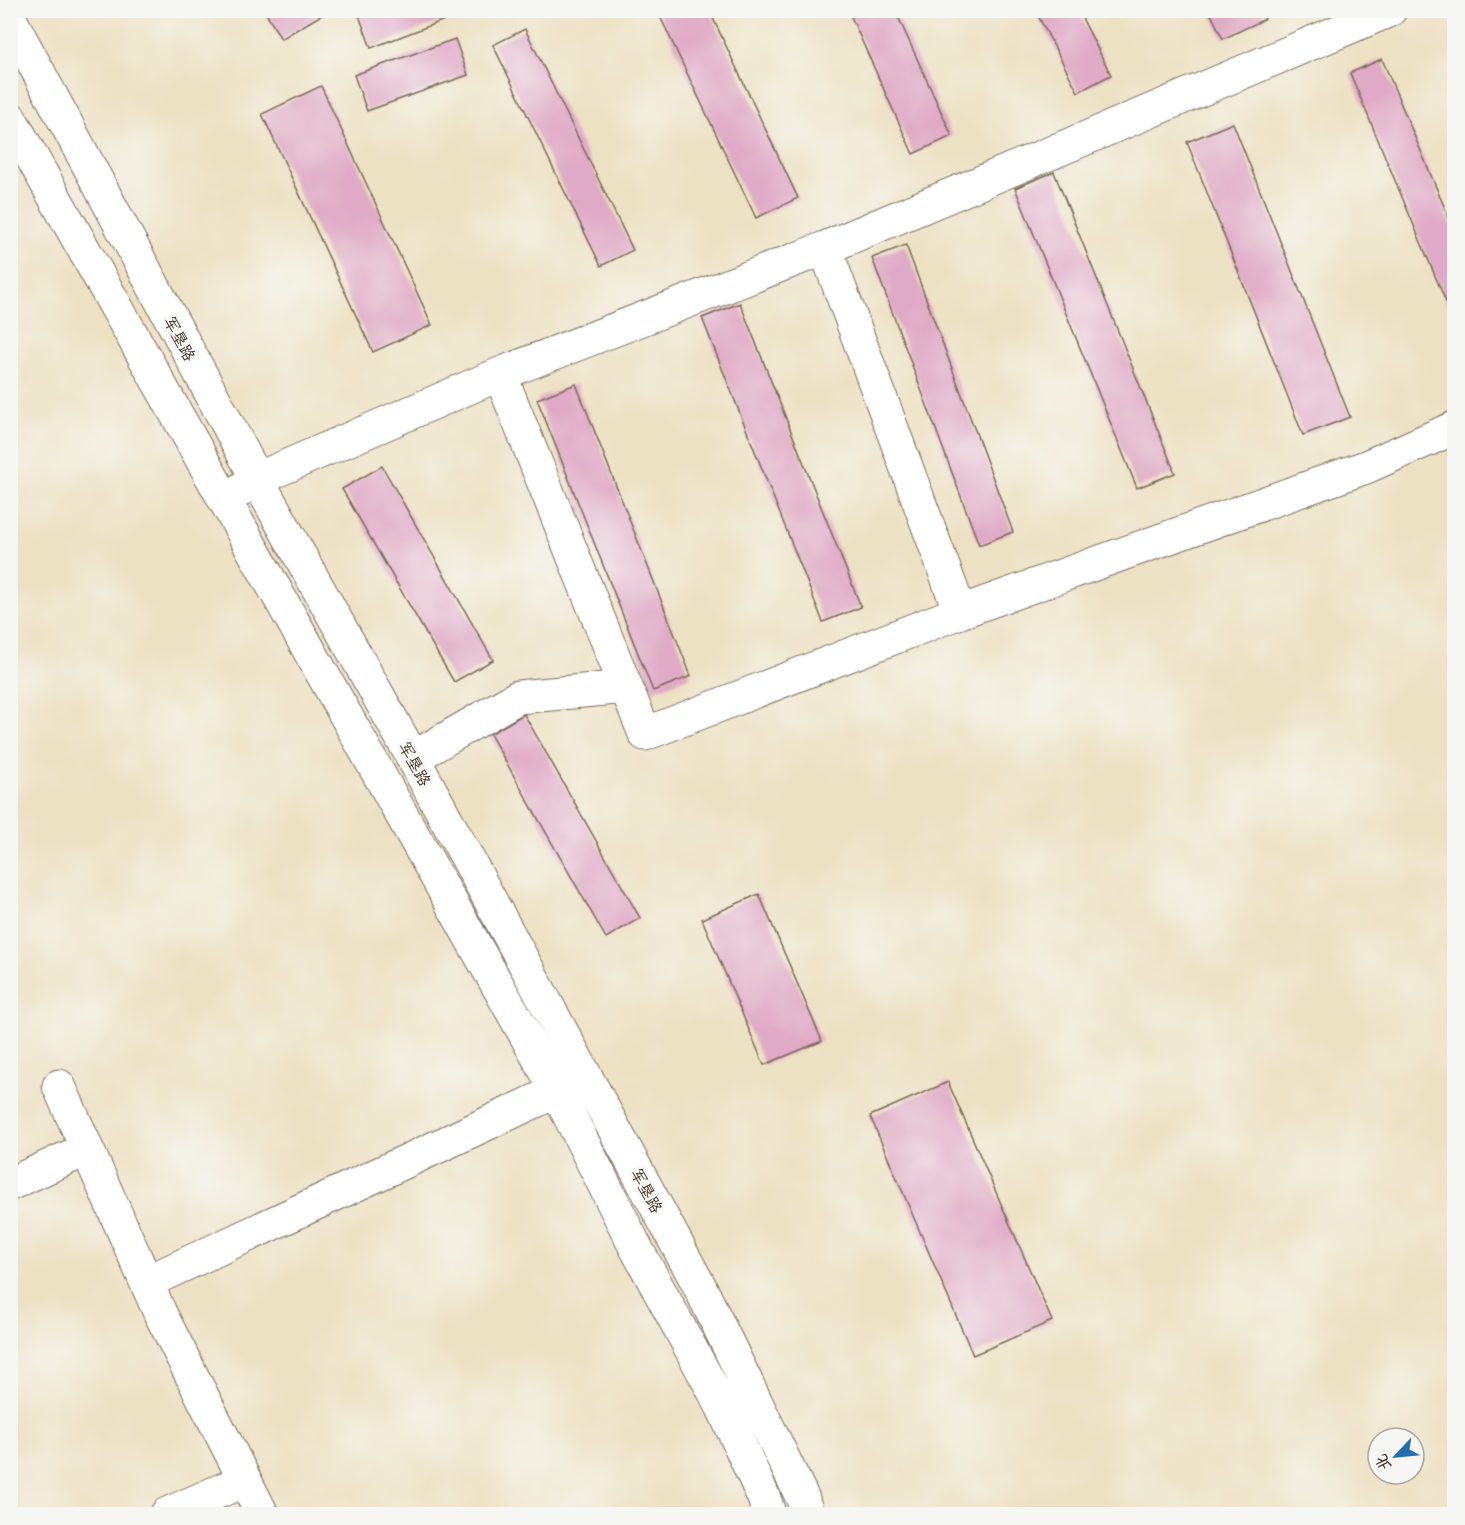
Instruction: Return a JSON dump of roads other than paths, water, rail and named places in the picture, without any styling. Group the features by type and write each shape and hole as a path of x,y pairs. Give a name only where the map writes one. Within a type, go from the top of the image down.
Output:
{"street":[{"path":"225,499 257,479 500,374 825,248 1390,10"},
{"name":"军垦路","path":"10,19 257,479 413,758 699,1285 803,1499 807,1515"},
{"path":"10,118 557,1091 634,1244 722,1406 764,1498 769,1515"},
{"path":"825,248 960,612"},
{"path":"500,374 645,734 960,612 1366,467 1455,428"},
{"path":"413,758 518,697 626,687"},
{"path":"59,1086 160,1312 262,1515"},
{"path":"147,1282 557,1091"},
{"path":"10,1184 87,1149"},
{"path":"167,1515 245,1480"}]}
